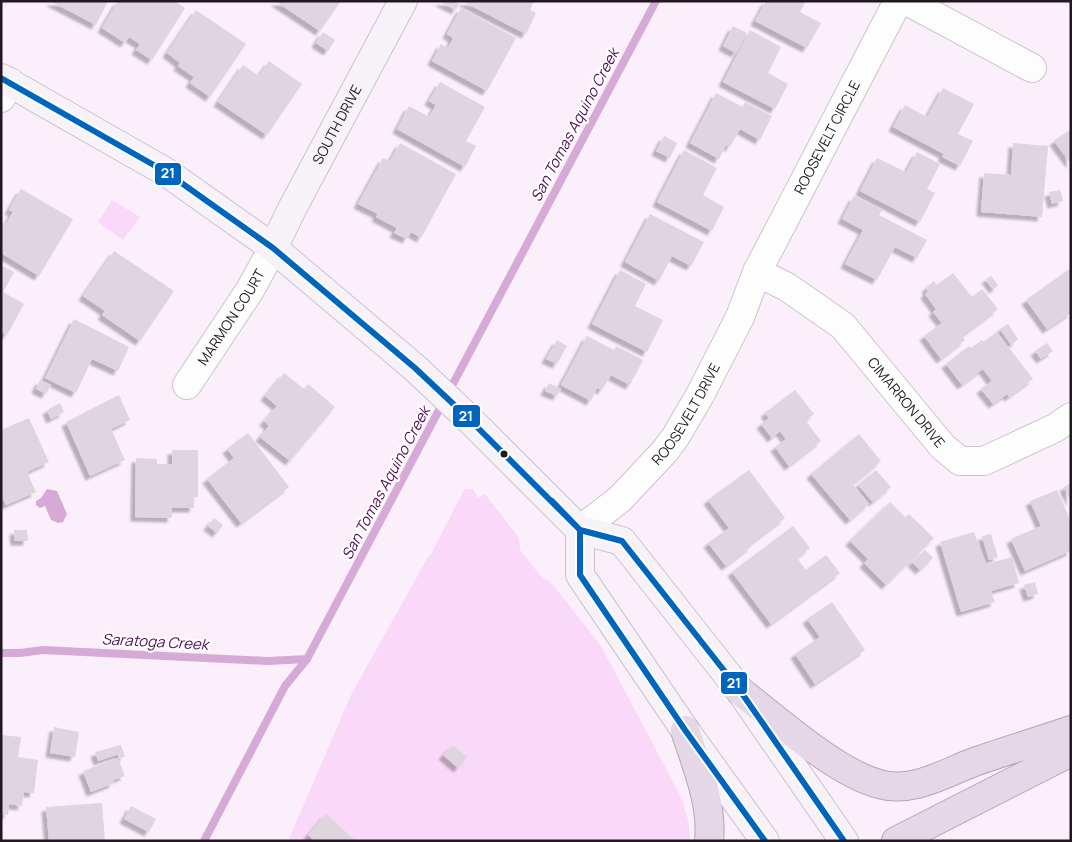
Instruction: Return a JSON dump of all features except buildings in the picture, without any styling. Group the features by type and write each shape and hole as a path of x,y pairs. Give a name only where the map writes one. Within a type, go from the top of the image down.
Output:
{"highway":[{"path":"741,692 840,766 880,785 900,787 924,782 976,762 1071,730"},
{"path":"685,730 705,794 710,833 709,841"},
{"path":"896,841 1071,752"}],"main road":[{"name":"SOUTH DRIVE","path":"273,248 403,1"},
{"path":"4,86 166,172 273,248 415,368 580,530 622,541 741,692 844,841"},
{"path":"580,530 580,575 685,730 765,841"}],"street":[{"name":"ROOSEVELT CIRCLE","path":"757,272 898,1"},
{"path":"907,1 1032,68"},
{"name":"MARMON COURT","path":"187,385 250,290 273,248"},
{"name":"CIMARRON DRIVE","path":"757,272 787,287 843,326 944,447 960,461 984,461 1055,428 1071,417"},
{"name":"ROOSEVELT DRIVE","path":"580,530 620,499 665,451 676,436 700,395 740,317 757,272"}],"shaded area":[{"path":"112,200 140,217 123,240 98,222"},
{"path":"47,489 57,491 67,514 63,522 58,523 51,520 45,506 40,508 36,505 36,501 41,498"},
{"path":"473,489 478,498 485,494 519,538 520,550 542,578 550,581 601,646 680,795 687,817 690,841 288,841 352,693 430,556 464,490"}],"waterway":[{"name":"San Tomas Aquino Creek","path":"204,841 285,686 307,659 656,1"},
{"name":"Saratoga Creek","path":"1,653 43,650 268,661 307,659"}],"transit line":[{"name":"21","path":"1,78 166,172 273,248 415,368 580,530 622,541 741,692 844,841"},
{"name":"21","path":"552,501 580,530 580,575 685,730 765,841"}]}
